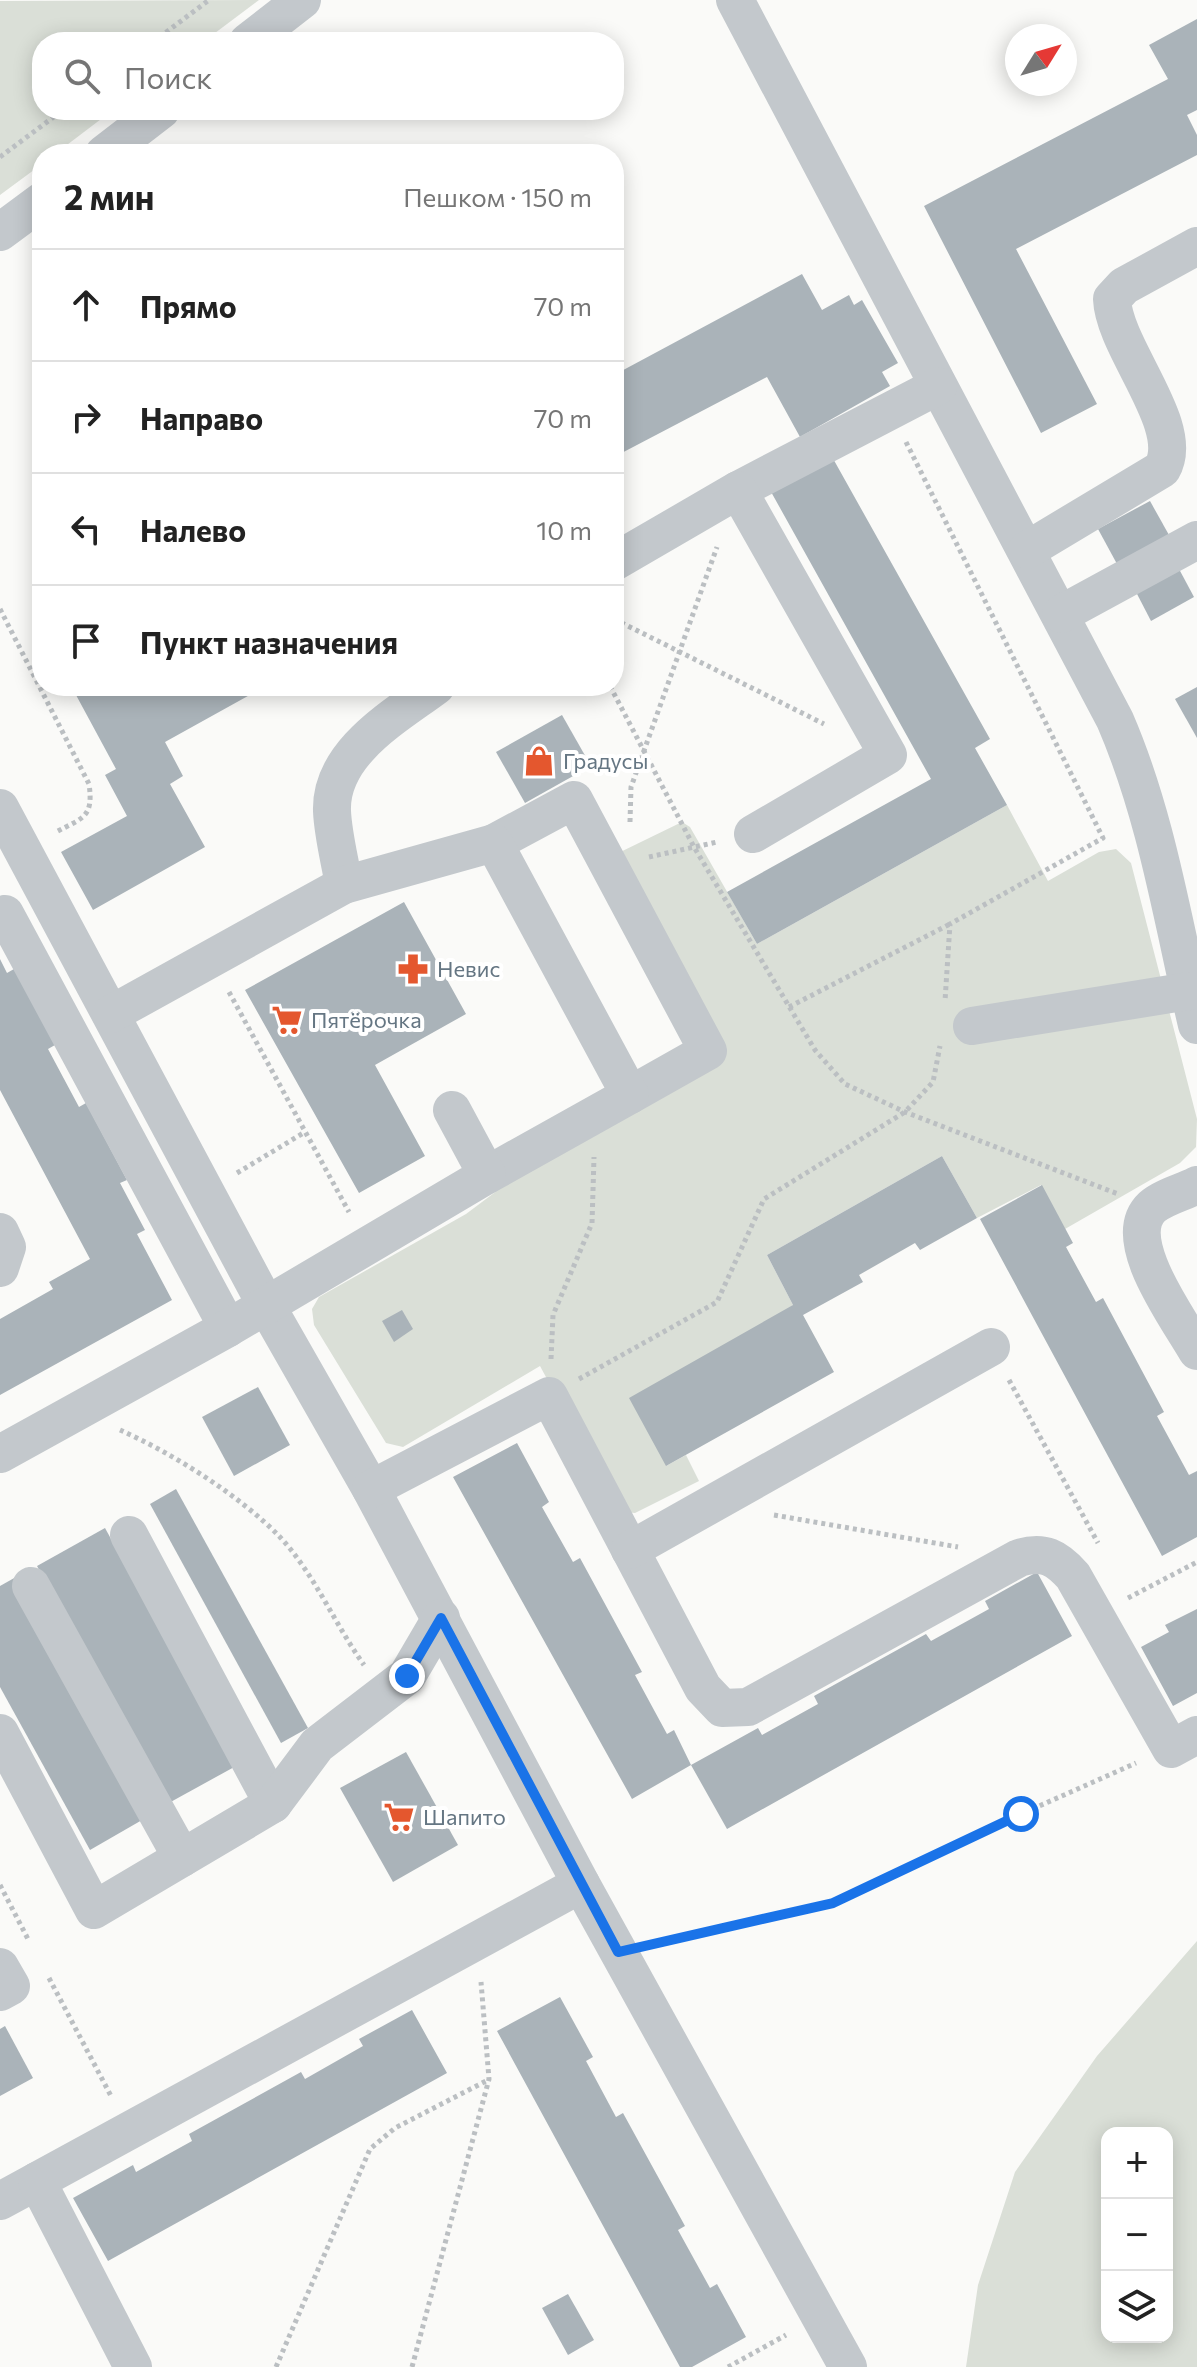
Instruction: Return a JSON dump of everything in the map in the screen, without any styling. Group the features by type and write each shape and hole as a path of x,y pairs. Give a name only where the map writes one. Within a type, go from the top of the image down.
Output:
{"street":[{"path":"261,32 302,0"},
{"path":"735,0 1061,614 1135,765 1193,1008 953,1022"},
{"path":"117,144 148,120"},
{"path":"0,232 32,208"},
{"path":"1027,550 1162,469 1168,459 1169,442 1163,423 1113,320 1112,299 1124,286 1197,246"},
{"path":"624,556 738,490 938,386"},
{"path":"738,490 888,755 753,834"},
{"path":"1061,614 1197,540"},
{"path":"344,885 332,808 342,769 370,735 423,696"},
{"path":"0,1454 228,1328 487,1175 708,1051 574,800 494,843 344,885 111,1014"},
{"path":"0,808 266,1305 371,1489 581,1884 848,2367"},
{"path":"494,843 630,1095"},
{"path":"45,891 2,915 228,1328"},
{"path":"452,1110 487,1175"},
{"path":"1197,1185 1152,1207 1140,1230 1145,1258 1197,1351"},
{"path":"0,1232 7,1247 0,1268"},
{"path":"630,1550 991,1347"},
{"path":"371,1489 549,1396 703,1688 722,1708 748,1707 1019,1558 1035,1553 1057,1558 1073,1576 1184,1742"},
{"path":"129,1535 273,1804"},
{"path":"31,1586 182,1858"},
{"path":"0,1733 94,1910 273,1804 317,1745 407,1676 441,1618"},
{"path":"0,2201 581,1884"},
{"path":"0,1967 11,1986 0,1992"},
{"path":"37,2181 133,2367"}],"path":[{"path":"166,32 209,0"},
{"path":"0,157 50,120"},
{"path":"789,1007 950,924 1103,838 891,413"},
{"path":"624,624 832,728"},
{"path":"615,696 694,847 815,1050 845,1084 905,1112 1152,1207"},
{"path":"642,859 753,834"},
{"path":"549,1396 717,1302 764,1199 905,1112 933,1082 953,1022 950,924"},
{"path":"212,960 368,1245"},
{"path":"228,1179 305,1132"},
{"path":"991,1347 1106,1557"},
{"path":"79,1411 170,1452 278,1536 311,1579 348,1643 384,1693"},
{"path":"714,1504 1019,1558"},
{"path":"1121,1585 1129,1599 1197,1562"},
{"path":"618,1952 833,1903 965,1839 1184,1742"},
{"path":"0,1885 33,1948"},
{"path":"412,2367 489,2079 478,1940"},
{"path":"46,1973 130,2132"},
{"path":"276,2367 370,2149 395,2128 489,2079"},
{"path":"728,2367 820,2316"}],"shaded area":[{"path":"259,0 216,32 32,32 32,120 100,120 68,144 32,144 32,171 0,195 0,1"},
{"path":"1007,805 1048,881 1099,852 1116,849 1131,863 1197,1119 1196,1147 1180,1163 1065,1229 1041,1185 977,1218 942,1156 767,1255 793,1305 666,1466 686,1455 699,1481 635,1513 624,1512 613,1501 540,1366 403,1447 386,1443 314,1325 312,1309 319,1297 466,1214 563,1141 708,1051 606,859 682,822 690,827 757,944"},
{"path":"1197,1941 1197,2367 966,2367 978,2285 1015,2172 1097,2056"}],"building":[{"path":"1197,19 1197,110 1187,115 1197,135 1197,155 1016,249 1097,404 1041,433 924,206 1168,79 1149,45"},
{"path":"802,274 822,310 849,295 854,305 862,300 898,363 882,372 890,386 800,437 767,377 624,452 624,370"},
{"path":"831,455 990,739 975,748 1007,805 757,944 727,892 931,779 770,490"},
{"path":"1150,501 1169,535 1117,564 1098,529"},
{"path":"1179,569 1194,597 1151,621 1136,592"},
{"path":"1197,687 1197,738 1175,699"},
{"path":"77,696 248,696 165,742 183,776 170,784 205,847 93,910 61,852 127,816 105,775 116,769"},
{"path":"562,715 591,766 525,803 496,752"},
{"path":"404,902 466,1014 375,1065 425,1156 359,1193 245,990"},
{"path":"0,959 7,973 14,969 55,1045 48,1049 79,1107 86,1103 127,1180 120,1183 145,1230 137,1234 172,1300 0,1395 0,1319 53,1289 49,1282 90,1259 0,1090"},
{"path":"942,1156 977,1218 920,1250 915,1243 859,1275 863,1282 803,1315 834,1372 666,1466 629,1398 793,1305 767,1255"},
{"path":"1042,1185 1073,1243 1066,1247 1096,1302 1103,1298 1164,1412 1157,1416 1189,1475 1197,1471 1197,1537 1162,1556 980,1219"},
{"path":"402,1310 413,1329 394,1342 382,1321"},
{"path":"258,1387 290,1445 234,1476 202,1417"},
{"path":"517,1443 549,1502 542,1507 573,1562 580,1558 642,1672 635,1675 667,1734 674,1730 691,1765 632,1799 453,1477"},
{"path":"176,1489 308,1728 281,1743 150,1504"},
{"path":"105,1528 236,1766 167,1804 37,1566"},
{"path":"1037,1572 1072,1636 727,1829 691,1765 758,1728 762,1735 818,1704 814,1696 926,1634 931,1641 989,1609 985,1601"},
{"path":"16,1577 149,1816 90,1850 0,1687 0,1586"},
{"path":"1197,1609 1197,1693 1173,1706 1141,1647 1169,1632 1165,1625"},
{"name":"Шапито","path":"406,1752 458,1845 393,1882 340,1788"},
{"path":"560,1997 593,2057 586,2061 616,2117 623,2113 685,2226 678,2230 710,2288 717,2284 746,2337 692,2367 680,2367 497,2031"},
{"path":"412,2010 447,2073 108,2261 73,2198 133,2165 136,2172 192,2141 189,2134 301,2072 305,2079 363,2046 359,2039"},
{"path":"5,2026 33,2078 0,2096 0,2029"},
{"path":"568,2294 594,2340 568,2355 542,2308"}],"place":[{"name":"Градусы","path":"539,761"},
{"name":"Невис","path":"413,969"},
{"name":"Пятёрочка","path":"287,1020"},
{"name":"Шапито","path":"399,1817"}],"route":[{"path":"407,1676 441,1618 618,1952 833,1903 1021,1814"}]}
